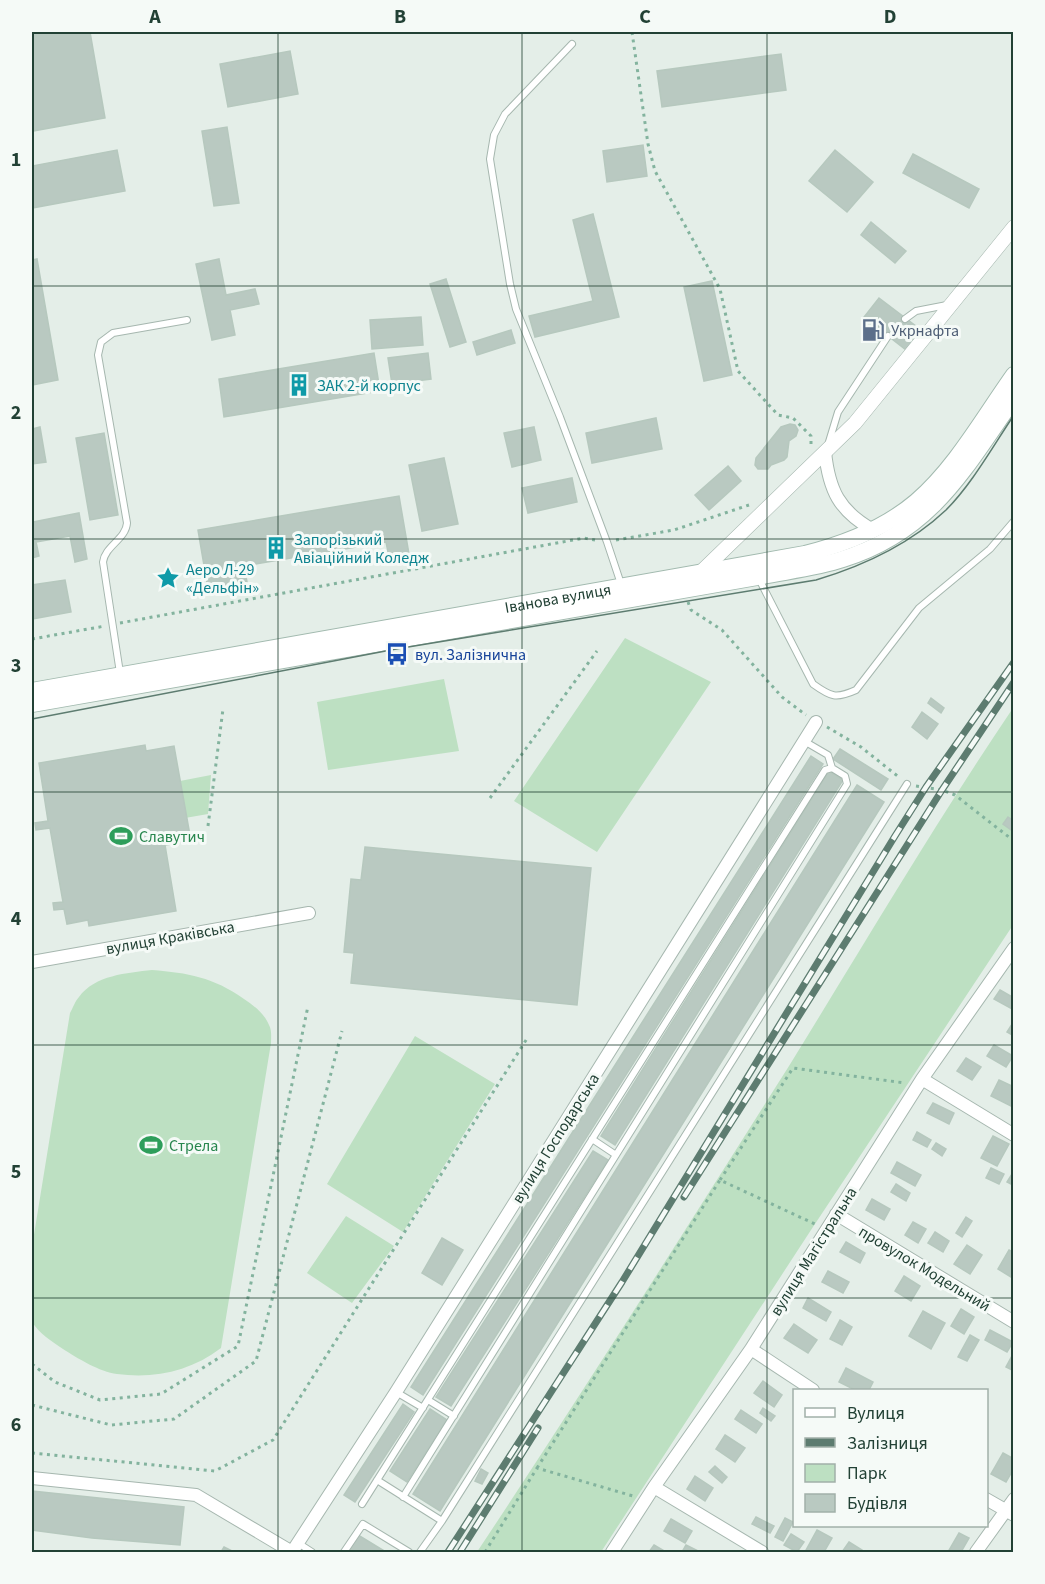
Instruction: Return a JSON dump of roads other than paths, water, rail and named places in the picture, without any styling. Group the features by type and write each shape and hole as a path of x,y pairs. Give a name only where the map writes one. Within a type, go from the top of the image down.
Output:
{"main road":[{"name":"Іванова вулиця","path":"32,704 122,682 624,593 701,572 805,554 837,546 873,530 917,501 953,461 1014,375"},
{"name":"Іванова вулиця","path":"624,593 684,589 758,577 844,559 882,543 927,513 965,470 1014,398"},
{"name":"Іванова вулиця","path":"32,691 122,682"}],"street":[{"path":"684,589 818,451 855,423 1014,227"},
{"path":"818,451 832,489 844,508 857,521 873,530"},
{"name":"вулиця Господарська","path":"294,1549 396,1392 816,722"},
{"name":"вулиця Краківська","path":"32,962 309,913"},
{"name":"вулиця Магістральна","path":"612,1552 654,1487 751,1349 920,1082 1014,948"},
{"path":"920,1082 1014,1135"},
{"name":"провулок Модельний","path":"836,1214 1014,1322"},
{"path":"751,1349 811,1389"},
{"path":"32,1478 196,1495 294,1549"},
{"path":"654,1487 762,1552"},
{"path":"976,1552 1010,1513 1014,1499"},
{"path":"988,1500 1010,1513"}],"lane":[{"path":"572,44 505,114 494,135 490,159 516,309 560,417 624,593"},
{"path":"905,319 916,311 951,304"},
{"path":"122,682 104,557 124,532 127,523 98,355 101,342 112,333 187,320"},
{"path":"818,451 838,412 888,336"},
{"path":"758,577 813,684 825,693 841,697 856,690 920,608 990,549 1014,521"},
{"path":"404,1497 847,784 845,776 831,768 828,755 804,741"},
{"path":"362,1504 825,770 831,768"},
{"path":"420,1552 442,1521 907,784"},
{"path":"592,1139 616,1155"},
{"path":"396,1392 423,1408"},
{"path":"428,1400 454,1416"},
{"path":"377,1480 442,1521"},
{"path":"344,1552 363,1524 409,1552"},
{"path":"294,1549 312,1552"}],"tram line":[{"path":"32,719 396,649 816,580 868,561 901,543 932,522 965,489 1014,415"}],"railway":[{"path":"448,1552 622,1282 926,787 1014,662"},
{"path":"684,1197 942,790 1014,682"},
{"path":"460,1552 538,1428"}],"place":[{"name":"Укрнафта","path":"873,330"},
{"name":"ЗАК 2-й корпус","path":"299,385"},
{"name":"Запорізький Авіаційний Коледж","path":"276,548"},
{"name":"Аеро Л-29 «Дельфін»","path":"168,578"},
{"name":"вул. Залізнична","path":"397,654"},
{"name":"Славутич","path":"121,836"},
{"name":"Стрела","path":"151,1145"}]}
